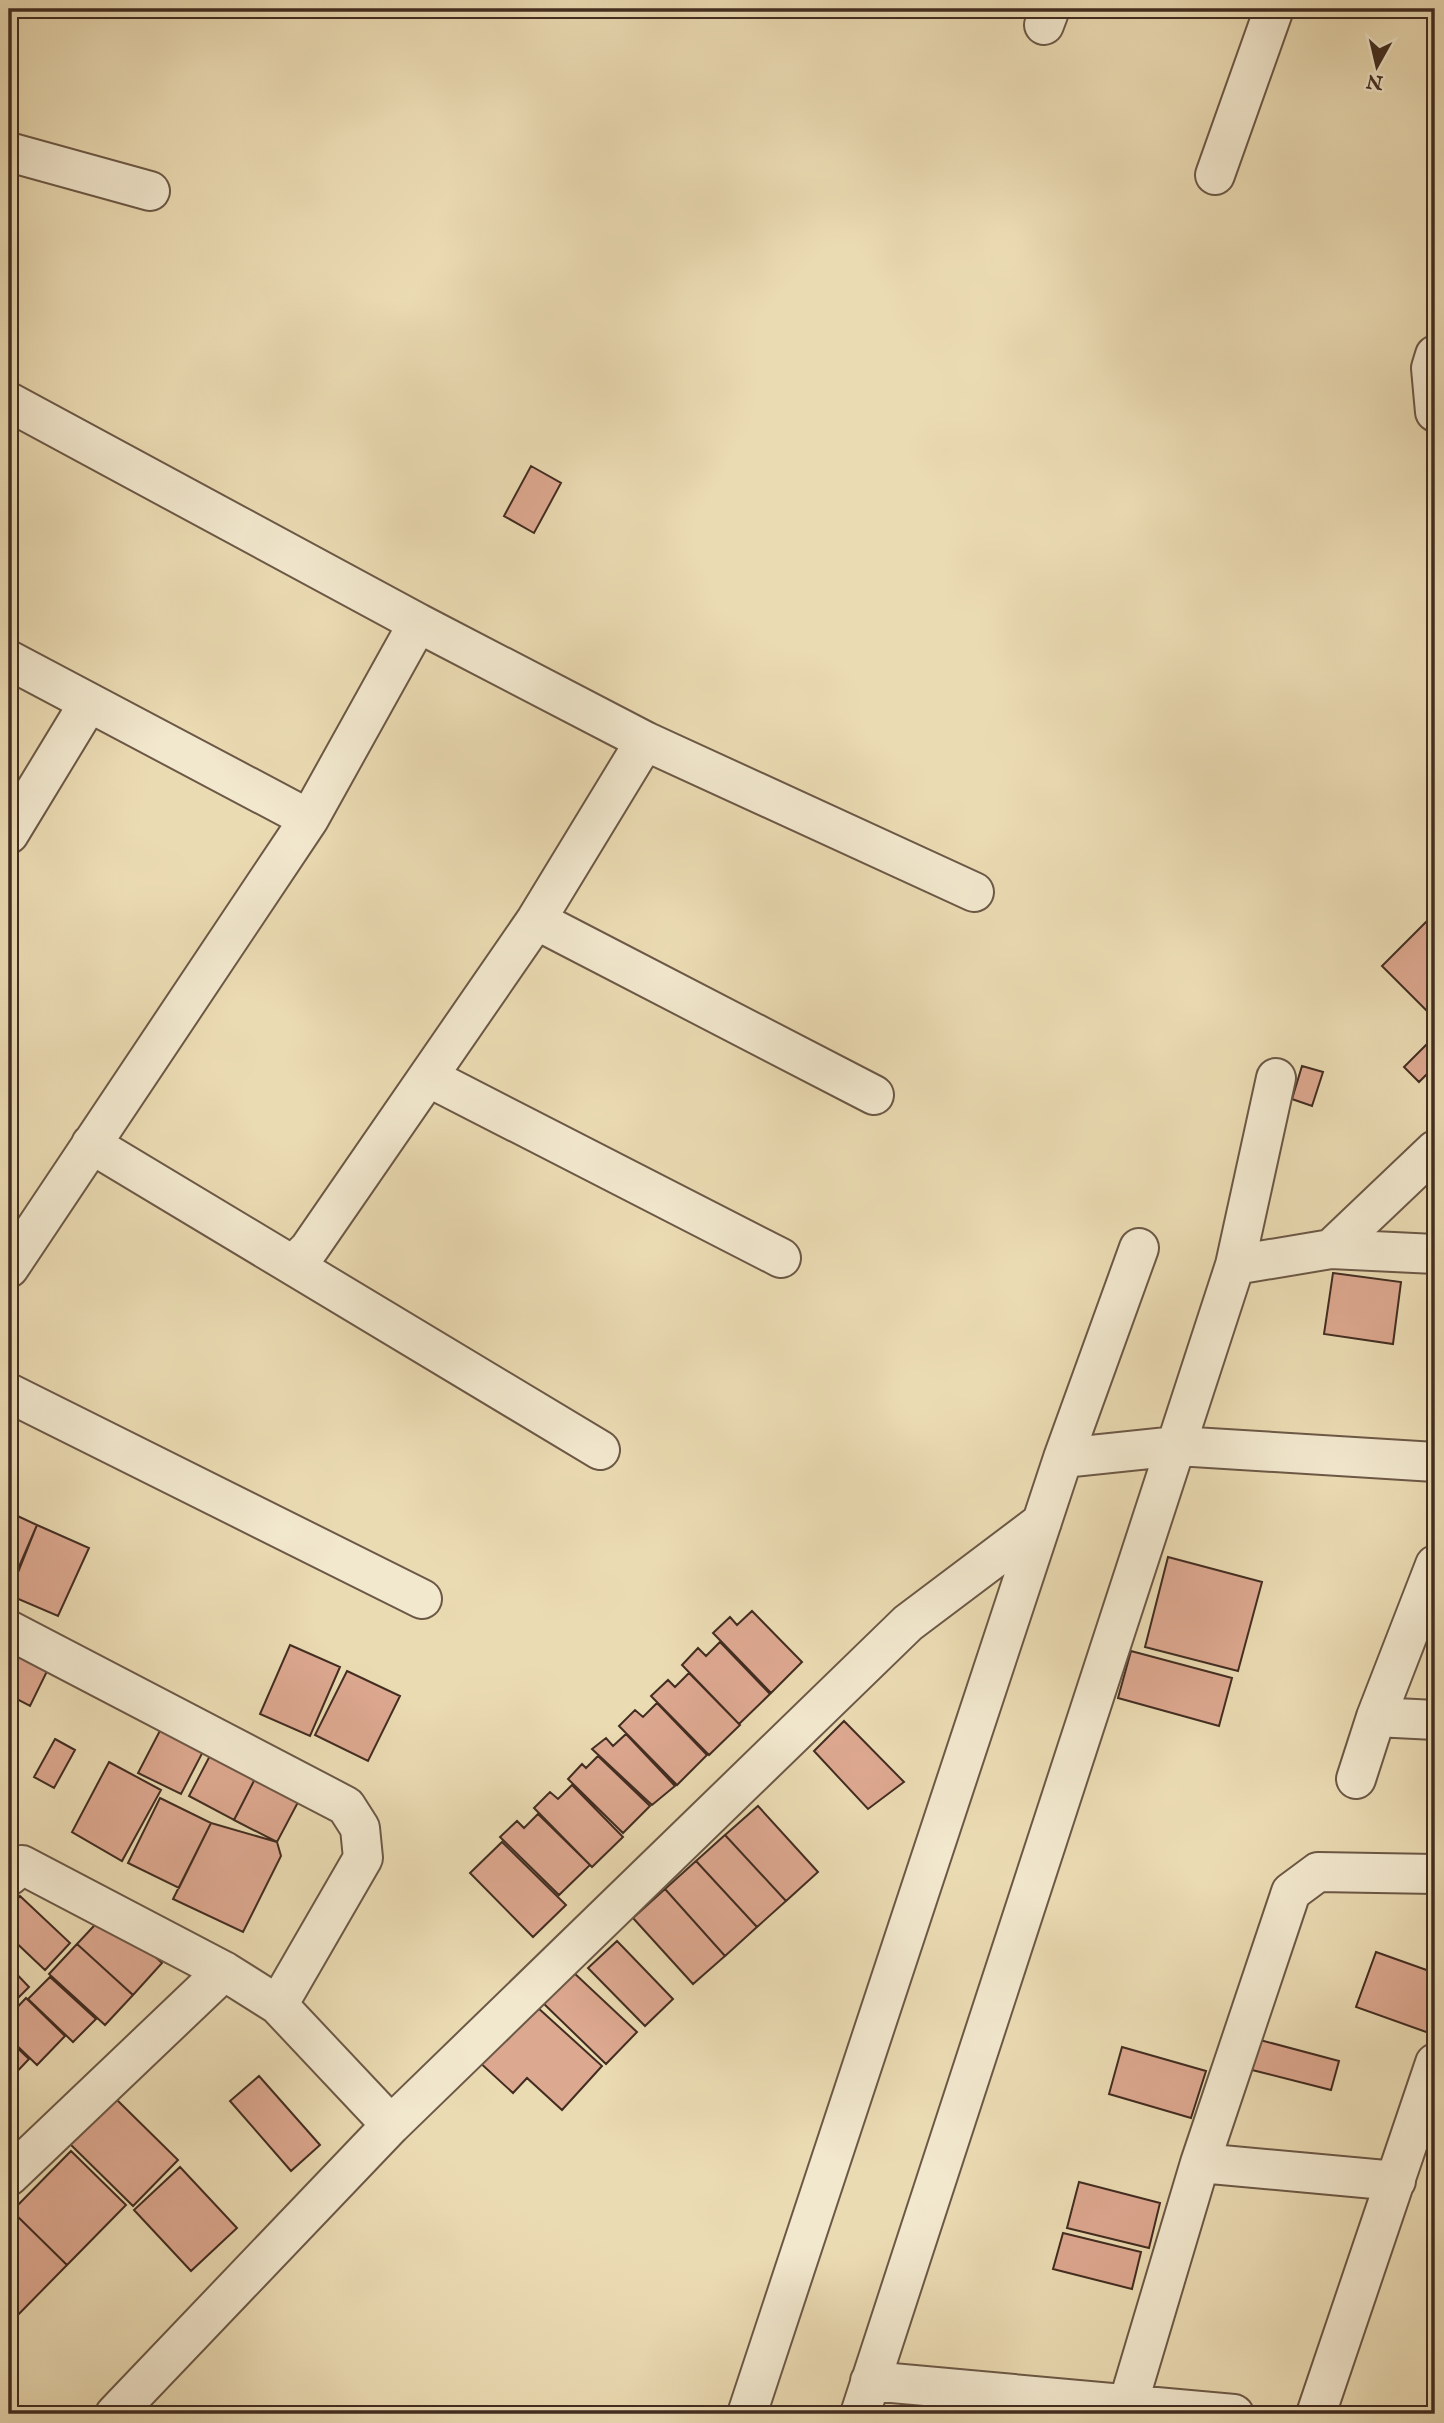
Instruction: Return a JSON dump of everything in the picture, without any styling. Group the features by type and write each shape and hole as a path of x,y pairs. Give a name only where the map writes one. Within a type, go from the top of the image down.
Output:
{"street":[{"path":"1215,175 1274,9"},
{"path":"9,152 149,191"},
{"path":"1435,355 1431,368 1435,412"},
{"path":"9,402 418,624 645,741 974,892"},
{"path":"9,1268 309,819 418,624"},
{"path":"9,660 309,819"},
{"path":"9,834 88,704"},
{"path":"293,1265 309,1249 536,919 645,741"},
{"path":"536,919 874,1095"},
{"path":"428,1077 781,1258"},
{"path":"1234,2414 1128,2404 865,2398 1236,1265 1276,1078"},
{"path":"92,1144 600,1450"},
{"path":"1331,1249 1435,1150"},
{"path":"747,2414 1063,1458 1139,1248"},
{"path":"1236,1265 1331,1249 1435,1254"},
{"path":"9,1393 422,1599"},
{"path":"1063,1458 1177,1446 1435,1462"},
{"path":"115,2414 391,2124 908,1623 1042,1522"},
{"path":"1356,1779 1376,1717 1435,1565"},
{"path":"9,1630 346,1806 360,1828 363,1858 278,2005"},
{"path":"1376,1717 1435,1720"},
{"path":"13,1867 224,1971 278,2005 391,2124"},
{"path":"1128,2404 1200,2163 1292,1892 1318,1872 1435,1874"},
{"path":"9,2176 224,1971"},
{"path":"1316,2414 1435,2063"},
{"path":"1200,2163 1396,2181"}],"building":[{"path":"531,466 561,483 534,533 504,516"},
{"path":"1435,913 1435,1019 1382,966"},
{"path":"1435,1036 1435,1066 1419,1082 1404,1067"},
{"path":"1302,1066 1323,1072 1312,1106 1292,1099"},
{"path":"1333,1273 1401,1282 1393,1344 1324,1334"},
{"path":"1435,1294 1435,1341 1430,1340"},
{"path":"9,1512 37,1525 9,1590"},
{"path":"37,1525 89,1548 58,1616 9,1595"},
{"path":"1168,1557 1262,1582 1238,1671 1145,1647"},
{"path":"752,1611 802,1662 771,1693 713,1633 730,1617 737,1625"},
{"path":"17,1639 54,1657 30,1706 9,1695 9,1655"},
{"path":"720,1642 770,1694 739,1724 682,1665 698,1648 706,1656"},
{"path":"290,1645 340,1667 310,1736 260,1714"},
{"path":"1131,1651 1232,1678 1219,1726 1118,1698"},
{"path":"347,1671 400,1696 368,1761 315,1735"},
{"path":"689,1673 740,1725 709,1755 651,1696 668,1680 675,1687"},
{"path":"657,1703 707,1755 677,1785 619,1726 635,1710 643,1717"},
{"path":"166,1719 209,1740 181,1794 138,1773"},
{"path":"844,1721 904,1782 868,1809 814,1751"},
{"path":"626,1734 675,1786 652,1805 592,1749 606,1738 613,1746"},
{"path":"55,1739 75,1750 54,1788 34,1777"},
{"path":"216,1744 261,1767 234,1820 189,1796"},
{"path":"598,1756 650,1806 623,1833 568,1779 582,1764 586,1768"},
{"path":"109,1762 161,1790 122,1861 72,1832"},
{"path":"261,1767 305,1789 277,1842 234,1820"},
{"path":"572,1785 623,1837 592,1867 534,1808 550,1792 558,1799"},
{"path":"160,1798 211,1823 179,1888 128,1863"},
{"path":"758,1806 818,1872 786,1901 725,1835"},
{"path":"538,1814 590,1865 559,1895 500,1837 517,1821 524,1828"},
{"path":"211,1823 277,1842 281,1856 243,1932 173,1899"},
{"path":"725,1835 786,1901 757,1927 696,1861"},
{"path":"502,1842 566,1905 533,1937 470,1873"},
{"path":"696,1861 757,1927 725,1956 665,1889"},
{"path":"665,1889 725,1956 693,1984 633,1918"},
{"path":"20,1896 70,1943 45,1970 9,1936 9,1908"},
{"path":"107,1912 162,1963 133,1995 77,1944"},
{"path":"617,1941 673,1999 645,2026 588,1968"},
{"path":"77,1944 133,1995 105,2025 49,1974"},
{"path":"1376,1952 1435,1973 1435,2016 1429,2033 1356,2007"},
{"path":"9,1966 29,1987 9,2007"},
{"path":"573,1972 637,2032 606,2064 543,2003"},
{"path":"50,1977 96,2019 73,2042 28,1999"},
{"path":"26,1998 65,2036 37,2065 9,2038 9,2016"},
{"path":"537,2007 602,2066 562,2110 527,2078 513,2093 477,2060 500,2034 507,2040"},
{"path":"9,2040 29,2059 9,2080"},
{"path":"1260,2040 1339,2061 1331,2090 1252,2070"},
{"path":"1122,2047 1206,2071 1191,2118 1109,2094"},
{"path":"259,2076 320,2145 291,2171 230,2101"},
{"path":"115,2098 178,2160 133,2206 69,2143"},
{"path":"71,2151 126,2205 67,2265 12,2211"},
{"path":"180,2167 237,2228 191,2271 134,2210"},
{"path":"1079,2182 1160,2203 1149,2248 1067,2228"},
{"path":"12,2211 67,2265 9,2324 9,2215"},
{"path":"1063,2233 1141,2252 1132,2289 1053,2269"}]}
